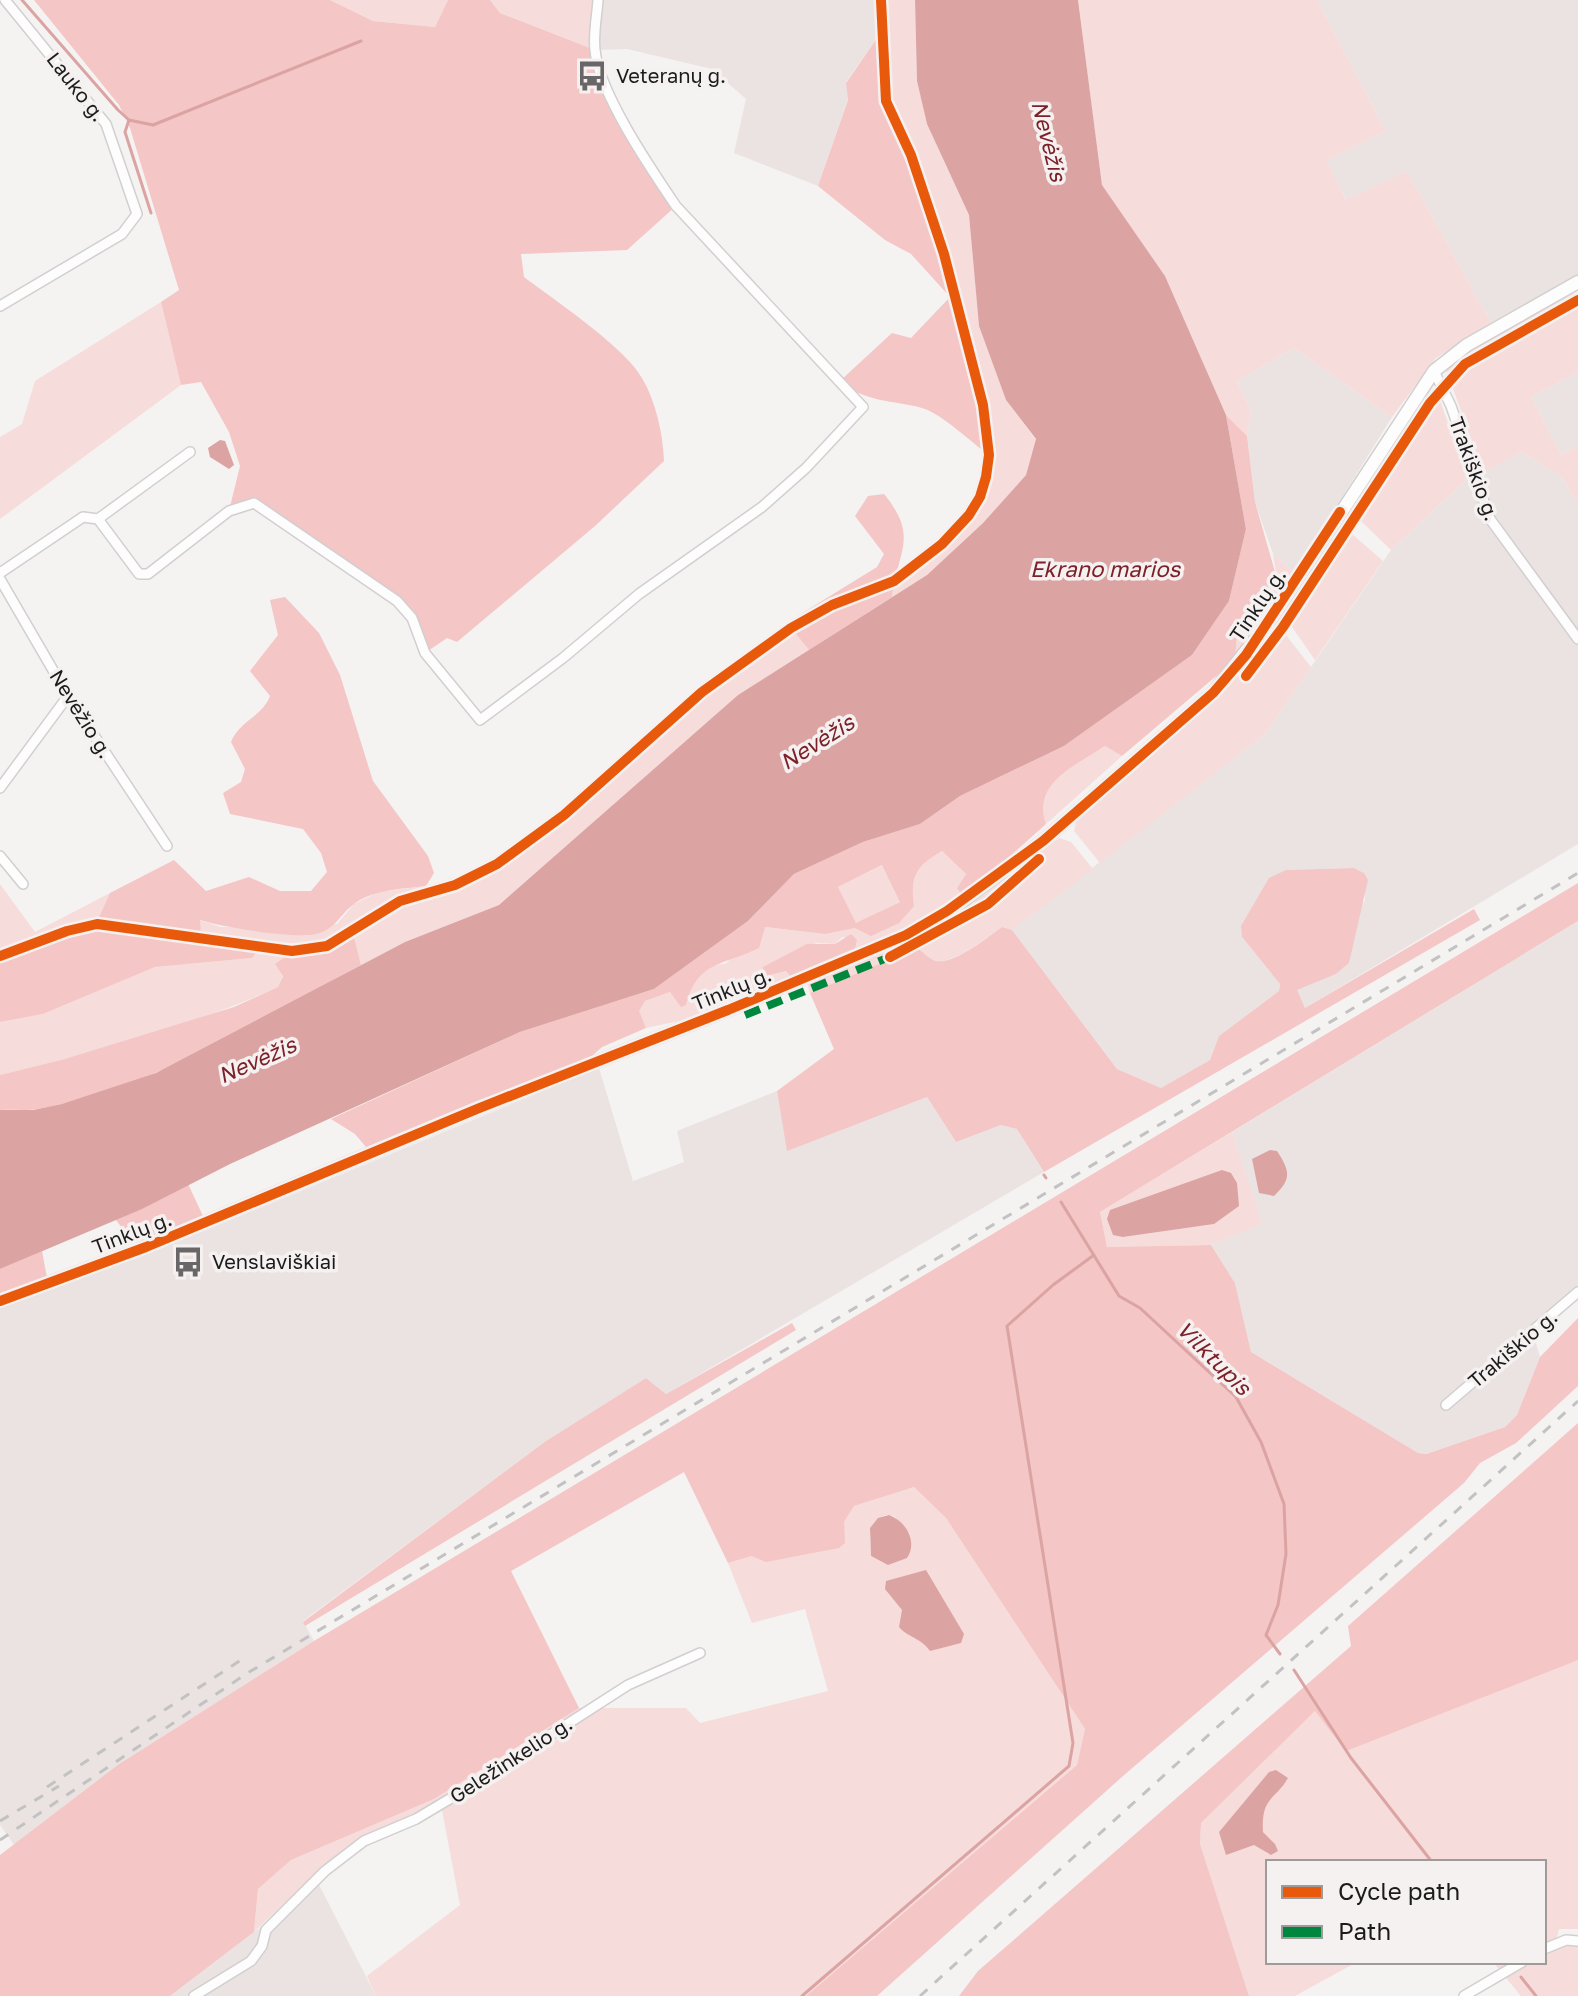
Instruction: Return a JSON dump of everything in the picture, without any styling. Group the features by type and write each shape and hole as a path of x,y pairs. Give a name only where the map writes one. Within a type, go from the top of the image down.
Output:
{"main road":[{"name":"Tinklų g.","path":"0,1301 257,1203 477,1109 741,1005 906,935 956,906 1043,841 1221,684 1266,627 1434,371 1467,345 1578,282"}],"street":[{"name":"Lauko g.","path":"0,306 129,229 136,207 106,124 5,0"},
{"path":"98,519 139,574 148,574 229,511 254,503 397,601 412,618 425,653 480,720 563,658 639,594 762,507 806,468 863,407 676,206 651,168 601,74 595,50 598,0"},
{"name":"Trakiškio g.","path":"1434,371 1451,406 1490,519 1578,639"},
{"path":"0,576 83,517 98,519 190,452"},
{"name":"Nevėžio g.","path":"0,576 68,696 167,846"},
{"path":"0,788 68,696"},
{"path":"0,856 23,884"},
{"name":"Trakiškio g.","path":"1446,1405 1578,1292"},
{"name":"Geležinkelio g.","path":"194,1996 251,1961 262,1946 266,1930 325,1871 364,1841 416,1819 455,1796 628,1685 700,1653"},
{"path":"1546,1948 1566,1940 1578,1941"},
{"path":"1464,1996 1519,1964"}],"shaded area":[{"path":"34,0 330,0 373,21 435,27 448,0 490,0 500,13 595,50 619,111 676,206 627,250 521,254 524,277 588,324 634,366 655,408 664,461 595,526 457,642 447,638 425,653 417,630 397,601 255,503 229,511 240,466 229,432 201,382 181,385 161,302 179,290 130,128 119,105"},
{"path":"330,0 448,0 435,27 373,21"},
{"path":"490,0 598,0 595,50 500,13"},
{"path":"598,0 881,0 882,31 846,82 848,99 818,186 734,153 746,99 712,69 627,49 595,50"},
{"path":"881,0 915,0 917,81 927,124 969,215 979,326 1006,400 1036,440 1026,475 983,523 927,575 892,597 894,581 942,544 973,510 980,497 986,468 985,428 966,329 923,189 887,103 882,67"},
{"path":"1078,0 1317,0 1386,131 1327,160 1346,200 1407,171 1491,323 1436,358 1392,417 1294,348 1237,381 1251,410 1247,436 1226,415 1165,276 1102,185"},
{"path":"1317,0 1578,0 1578,276 1491,323 1407,171 1347,201 1326,160 1386,131"},
{"path":"882,31 886,101 911,155 954,285 983,405 989,455 930,411 869,397 841,380 892,333 911,338 950,297 911,254 885,240 818,186 848,100 846,83"},
{"path":"1573,293 1578,303 1578,372 1531,397 1561,455 1578,446 1578,506 1562,477 1522,452 1483,472 1446,369 1466,352"},
{"path":"161,302 181,385 0,519 0,437 22,424 35,381"},
{"path":"1294,348 1392,417 1295,573 1273,554 1255,502 1247,436 1251,410 1237,381"},
{"path":"1578,372 1578,446 1561,455 1531,397"},
{"path":"1426,392 1436,393 1440,401 1468,478 1391,550 1362,522 1354,504 1378,474 1382,483 1401,453 1391,454 1399,433"},
{"path":"1226,415 1247,436 1255,502 1277,579 1238,622 1235,660 1122,756 1105,746 1059,777 1045,797 1043,810 1046,824 983,880 961,894 957,888 966,874 942,851 917,873 913,887 914,906 899,923 871,936 855,928 825,934 765,927 759,948 704,972 686,1005 681,1007 670,992 645,1001 639,1011 646,1028 602,1047 592,1056 367,1148 355,1134 331,1119 520,1032 654,989 748,921 794,874 863,842 920,824 960,796 1064,746 1192,655 1229,601 1246,529","holes":["882,865 900,902 856,923 838,887"]},
{"path":"1522,452 1562,477 1578,506 1578,844 1305,1008 1296,990 1336,974 1349,963 1357,915 1365,900 1364,873 1354,868 1286,870 1242,937 1280,984 1279,991 1219,1036 1210,1060 1161,1088 1117,1069 1012,930 1265,734 1391,550 1468,478"},
{"path":"884,494 895,509 903,533 892,597 809,650 791,628 791,620 877,567 884,554 855,516 868,496"},
{"path":"1344,527 1383,561 1315,660 1283,614 1337,531"},
{"path":"1273,554 1295,573 1235,660 1238,622 1277,579"},
{"path":"285,597 319,633 340,675 373,781 428,856 434,873 426,886 370,895 349,908 328,929 316,934 276,934 200,920 201,937 262,946 252,958 155,967 43,1014 0,1022 0,956 67,931 96,924 110,893 174,860 206,891 249,877 280,891 311,891 327,872 321,853 303,829 230,814 223,793 241,782 245,769 231,742 270,696 250,671 278,635 270,600"},
{"path":"791,628 809,650 738,695 499,905 405,942 361,965 351,931 327,946 292,951 278,987 141,1037 0,1075 0,1022 43,1014 155,967 252,958 262,947 201,936 199,920 221,927 337,924 354,904 378,892 426,886 497,864 564,815 701,692"},
{"path":"1273,631 1285,634 1311,667 1265,734 1100,863 1074,831 1077,818 1226,688"},
{"path":"1105,746 1122,756 1046,824 1043,810 1051,787 1069,769"},
{"path":"1059,838 1071,842 1093,869 1012,930 1002,927 969,950 940,961 933,960 917,948 810,993 807,983 952,919"},
{"path":"942,851 966,874 957,888 961,894 902,929 855,950 857,940 842,937 835,944 816,943 766,976 786,971 791,977 679,1021 646,1028 638,1011 645,1001 670,992 681,1006 702,972 725,964 765,927 825,934 855,928 914,906 913,887 917,873"},
{"path":"883,865 901,901 856,924 838,887"},
{"path":"1354,868 1364,873 1368,880 1349,963 1336,974 1297,990 1305,1008 1474,909 1480,920 1044,1172 1017,1129 1001,1125 956,1142 927,1097 787,1151 777,1091 834,1049 810,993 917,948 933,960 949,960 1002,927 1012,930 1117,1069 1161,1088 1210,1060 1219,1036 1279,991 1280,984 1242,937 1241,926 1269,878 1286,870"},
{"path":"1578,883 1578,921 1100,1212 1107,1247 1211,1245 1235,1283 1251,1352 1418,1453 1426,1454 1505,1427 1517,1415 1540,1357 1578,1318 1578,1386 1516,1443 1480,1463 1464,1483 1123,1776 877,1996 806,1996 1077,1765 1085,1729 946,1518 914,1487 854,1506 844,1522 845,1543 839,1548 766,1562 752,1556 728,1563 684,1472 511,1571 579,1708 434,1799 291,1860 258,1889 254,1932 170,1996 0,1996 0,1855 119,1764 314,1641"},
{"path":"0,884 35,932 110,893 97,924 67,931 0,956"},
{"path":"1578,921 1578,1292 1533,1333 1540,1357 1517,1415 1505,1427 1425,1454 1418,1453 1251,1352 1235,1283 1211,1245 1261,1224 1232,1132"},
{"path":"352,930 361,965 204,1050 122,1086 80,1100 37,1109 0,1110 0,1075 65,1059 234,1007 278,987 283,976 275,964 331,942"},
{"path":"851,934 857,940 855,950 791,977 786,971 766,976 762,973 763,967 807,944 835,944"},
{"path":"599,1068 633,1181 684,1162 677,1131 777,1091 788,1150 927,1097 956,1142 1001,1125 1017,1129 1044,1172 666,1394 646,1378 546,1441 303,1621 314,1641 119,1764 14,1845 0,1825 0,1305 209,1229"},
{"path":"1232,1132 1262,1224 1211,1245 1107,1247 1100,1212","holes":["1115,1210 1214,1224 1123,1237"]},
{"path":"188,1184 203,1216 135,1244 115,1219"},
{"path":"42,1251 47,1278 0,1294 0,1269"},
{"path":"792,1323 796,1330 305,1626 303,1622 546,1441 646,1378 666,1394"},
{"path":"1578,1423 1578,1660 1346,1751 1315,1711 1201,1823 1200,1844 1249,1996 959,1996 978,1971 1351,1646 1348,1626"},
{"path":"914,1487 946,1518 1085,1729 1077,1765 806,1996 376,1996 367,1976 460,1905 441,1805 385,1832 314,1875 254,1932 258,1889 291,1860 434,1799 579,1708 686,1708 700,1723 828,1691 805,1609 752,1623 728,1563 752,1556 844,1543 844,1522 854,1506","holes":["894,1516 910,1534 883,1562 871,1556 872,1527 879,1518"]},
{"path":"1578,1660 1578,1929 1559,1929 1556,1941 1578,1941 1578,1996 1521,1996 1495,1964 1546,1964 1546,1860 1266,1860 1266,1964 1353,1964 1295,1996 1249,1996 1200,1844 1201,1823 1315,1711 1540,1672","holes":["1269,1772 1288,1778 1264,1812 1263,1832 1275,1844 1268,1854 1259,1847 1219,1832"]},
{"path":"314,1875 376,1996 170,1996 266,1923"}],"water":[{"name":"Ekrano marios","path":"915,0 1078,0 1102,185 1165,276 1226,415 1246,529 1229,601 1192,655 1064,746 960,796 920,824 863,842 794,874 748,921 654,989 520,1032 230,1164 142,1209 0,1269 0,1110 33,1110 62,1104 156,1073 405,942 499,905 738,695 927,575 983,523 1026,475 1036,439 1006,400 979,326 969,215 927,124 917,81"},
{"path":"220,440 225,441 234,465 229,469 210,457 208,448"},
{"path":"1270,1150 1277,1151 1287,1170 1284,1185 1274,1196 1259,1193 1252,1159"},
{"path":"1222,1170 1231,1173 1237,1183 1239,1206 1214,1224 1123,1237 1113,1235 1107,1219 1110,1210"},
{"path":"889,1515 905,1527 911,1545 907,1558 888,1565 871,1556 870,1528 878,1518"},
{"path":"926,1570 964,1634 961,1643 930,1651 899,1627 902,1610 885,1589 886,1581"},
{"path":"1276,1770 1288,1778 1267,1805 1263,1832 1278,1851 1271,1855 1254,1845 1226,1855 1219,1832 1269,1772"}],"waterway":[{"path":"22,0 118,110 129,120 153,125 361,41"},
{"path":"129,120 125,132 151,213"},
{"name":"Vilktupis","path":"1061,1202 1119,1296 1140,1308 1236,1397 1261,1442 1284,1504 1286,1554 1278,1605 1266,1635 1280,1654"},
{"path":"802,1996 1069,1766 1073,1743 1007,1326 1053,1285 1094,1255"},
{"name":"Vilktupis","path":"1294,1670 1351,1758 1430,1860"},
{"name":"Vilktupis","path":"1521,1977 1536,1996"}],"railway":[{"path":"0,1840 246,1674 1578,873"},
{"path":"920,1996 1578,1401"},
{"path":"47,1787 247,1656"},
{"path":"0,1821 59,1786"}],"marked path":[{"path":"745,1015 897,954"}],"cycle path":[{"path":"0,956 67,931 97,924 292,951 327,946 400,901 455,885 497,864 564,815 702,692 791,628 832,605 894,581 942,544 969,515 980,497 989,455 983,405 944,254 911,155 886,101 881,0"},
{"path":"1246,676 1283,627 1430,403 1465,364 1578,300"},
{"path":"0,1301 146,1247 477,1109 728,1010 906,935 947,911 1043,841 1213,693 1246,655 1340,512"},
{"path":"890,957 988,904 1039,859"}],"place":[{"name":"Veteranų g.","path":"592,76"},
{"name":"Venslaviškiai","path":"188,1262"}],"water label":[{"name":"Nevėžis","path":"1049,141"},
{"name":"Nevėžis","path":"817,742"},
{"name":"Nevėžis","path":"257,1060"}]}
